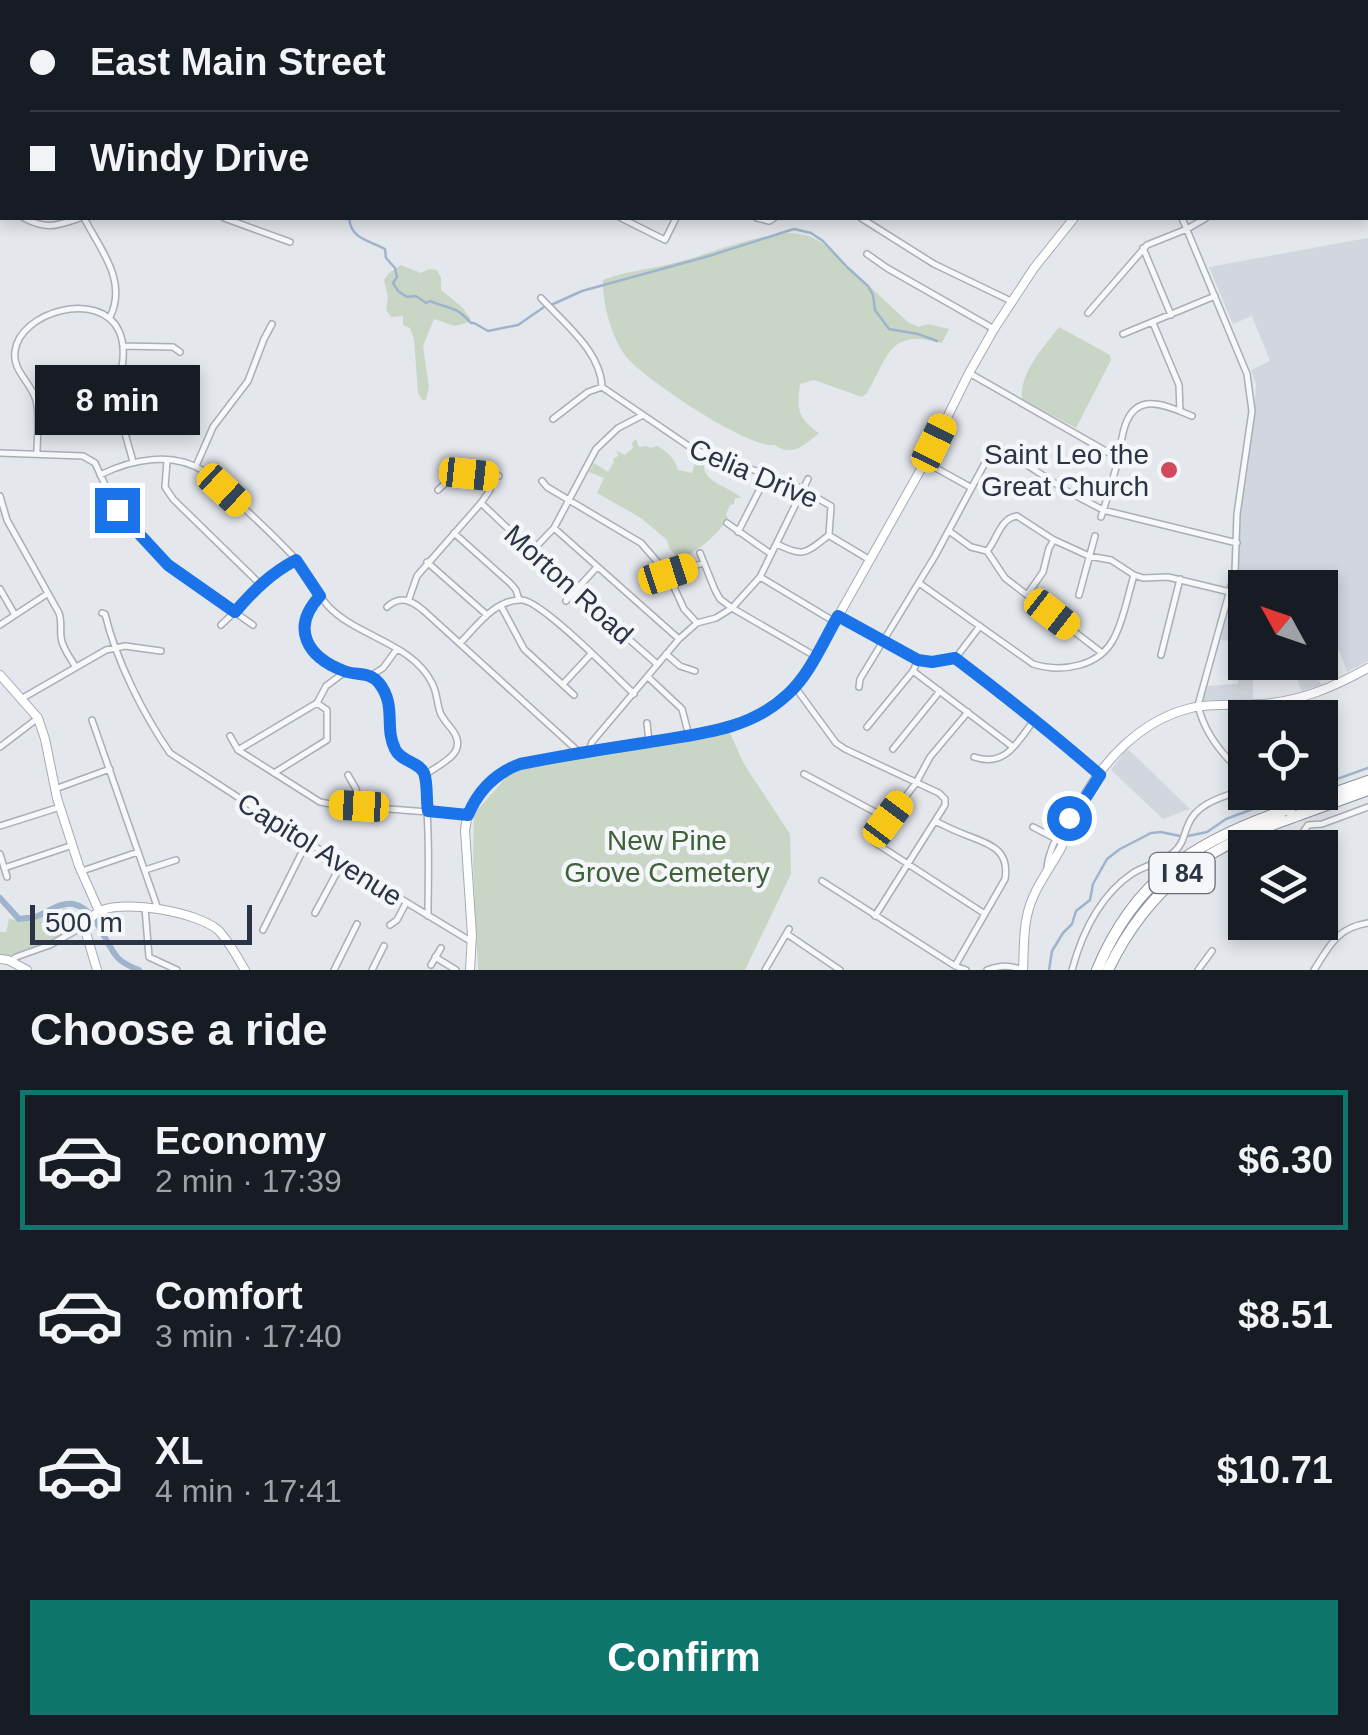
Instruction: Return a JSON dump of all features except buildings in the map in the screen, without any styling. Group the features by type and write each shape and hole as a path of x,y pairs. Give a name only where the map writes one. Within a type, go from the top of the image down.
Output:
{"highway":[{"path":"1341,795 1348,784 1368,778"},
{"name":"I 84","path":"1338,796 1368,793"},
{"name":"I 84","path":"1097,970 1131,910 1176,864 1223,834 1283,810"},
{"name":"I 84","path":"1108,970 1139,918 1184,872 1284,810"}],"main road":[{"path":"470,970 466,847 468,815 474,801 513,767 730,727 778,704 795,687 815,656 925,462 994,328 1072,220"},
{"path":"1023,970 1028,911 1076,813 1120,749 1169,716 1198,707 1292,700 1368,668"},
{"path":"0,675 38,718 45,739 54,789 82,871 92,918 86,938 97,970"},
{"path":"92,918 106,908 158,909 194,918 211,925 224,938 245,970"},
{"path":"0,960 28,970"}],"street":[{"path":"29,220 52,226 74,220"},
{"path":"83,220 114,277 118,293 110,317"},
{"path":"230,220 290,242"},
{"path":"624,220 665,240 675,220"},
{"path":"864,220 934,264 1012,302"},
{"path":"1183,220 1246,374 1251,398 1233,570"},
{"path":"1088,313 1147,244 1203,220"},
{"path":"1143,248 1171,315"},
{"path":"868,254 994,328"},
{"path":"1123,334 1215,296"},
{"path":"541,298 598,365 601,375 602,387 588,392 553,419"},
{"path":"37,454 37,403 31,386 16,368 14,350 28,328 48,314 90,309 110,317 120,332 123,346 119,400 132,462"},
{"path":"1153,323 1178,385 1180,411"},
{"path":"196,466 213,427 248,381 272,324"},
{"path":"123,346 173,347 180,352"},
{"path":"969,373 1119,458"},
{"name":"Celia Drive","path":"602,387 692,449 803,489 831,506 829,535 806,553 776,544"},
{"path":"1102,513 1121,439 1136,408 1149,404 1192,416"},
{"path":"531,552 554,528 596,449 618,428 643,415"},
{"path":"859,687 994,448 1000,448 1102,513 1237,543"},
{"path":"0,454 83,456 95,463 117,510 168,565 253,625"},
{"path":"100,476 143,459 186,462 205,472 296,560 320,596 342,619 397,649 431,680 441,714 458,740 454,755 425,775"},
{"path":"166,461 165,488 173,499 260,584"},
{"path":"925,462 970,487"},
{"path":"738,532 766,475"},
{"path":"410,600 417,576 481,504 495,476 455,476 438,490"},
{"path":"387,606 398,600 410,600 585,752 679,638 697,624 732,608 760,577 808,479"},
{"path":"542,481 642,544 668,574 684,609 697,624"},
{"path":"0,496 7,520 59,613 63,646 75,666"},
{"name":"Morton Road","path":"481,504 657,664"},
{"path":"988,552 1010,517 1017,516 1054,540 1089,556 1111,560 1134,575 1168,577 1228,592"},
{"path":"727,524 771,554"},
{"path":"554,528 679,638"},
{"path":"948,530 972,547 988,552 1006,578 1102,652"},
{"path":"454,532 511,584 519,600"},
{"path":"829,535 870,560"},
{"path":"1078,595 1095,536"},
{"path":"1027,595 1043,572 1054,540"},
{"path":"700,553 720,599 815,656"},
{"path":"222,625 260,584 296,560"},
{"path":"428,562 487,615"},
{"path":"668,574 703,563"},
{"path":"566,602 597,567"},
{"path":"919,583 1033,664 1045,668 1085,665 1102,652 1115,637 1134,575"},
{"path":"760,577 918,660 955,658 980,626"},
{"path":"1162,656 1180,580"},
{"path":"0,590 15,615"},
{"path":"0,625 47,594"},
{"path":"320,596 309,608 303,627 306,643 316,655 345,672 372,676 389,700 396,752 425,775 428,916"},
{"path":"1228,599 1198,707 1214,741 1228,756"},
{"path":"460,643 500,606 529,601 546,612 634,694"},
{"path":"500,606 524,649 574,694"},
{"path":"102,613 114,648"},
{"path":"21,699 114,648 161,651"},
{"name":"Capitol Avenue","path":"114,648 170,753 472,942"},
{"path":"372,676 397,649"},
{"path":"564,683 591,654"},
{"path":"666,654 695,672"},
{"path":"955,658 1036,719 1100,775"},
{"path":"867,727 918,660"},
{"path":"913,671 1013,747"},
{"path":"238,750 317,703 326,686 345,672"},
{"path":"648,677 682,709 689,736"},
{"path":"795,687 836,743 945,799 876,916"},
{"path":"893,749 940,690"},
{"path":"274,773 327,740 326,710 317,703"},
{"path":"968,712 930,757 874,842 984,914"},
{"path":"0,747 38,718"},
{"path":"974,757 990,762 1001,758 1036,719"},
{"path":"92,720 158,909"},
{"path":"647,724 649,742"},
{"path":"230,736 238,750 320,802 468,815"},
{"path":"54,789 110,770"},
{"path":"804,774 888,819"},
{"path":"348,775 359,806"},
{"path":"1072,970 1084,934 1109,895 1132,874 1174,852 1202,807 1228,796"},
{"path":"0,826 60,807"},
{"path":"1287,810 1308,825 1368,807"},
{"path":"1048,870 1046,862 1056,839 1067,819 1076,813"},
{"path":"935,821 989,843 1007,866 1004,879 955,966"},
{"path":"1306,830 1308,825"},
{"path":"1034,827 1056,839"},
{"path":"263,930 307,842"},
{"path":"4,868 72,846"},
{"path":"82,871 138,852"},
{"path":"0,854 7,878"},
{"path":"145,870 176,860"},
{"path":"315,914 342,862"},
{"path":"822,881 966,970"},
{"path":"390,925 406,902"},
{"path":"145,908 151,959 177,970"},
{"path":"10,962 50,945 92,918"},
{"path":"1314,970 1334,939 1348,928 1368,923"},
{"path":"334,970 357,924"},
{"path":"765,970 788,932 840,970"},
{"path":"372,970 384,946"},
{"path":"431,965 441,948"},
{"path":"1198,970 1212,951"},
{"path":"436,958 456,970"},
{"path":"987,970 1010,966 1023,970"}],"shaded area":[{"path":"1368,238 1368,661 1347,672 1338,648 1338,570 1236,570 1255,399 1256,384 1251,370 1270,361 1252,316 1233,324 1209,267"},
{"path":"1228,608 1228,641 1221,640"},
{"path":"1238,680 1253,680 1253,699 1202,702 1207,686 1238,684"},
{"path":"1297,680 1319,680 1321,685 1302,691"},
{"path":"1127,749 1190,809 1163,819 1111,770"}],"green space":[{"path":"791,233 824,244 909,323 949,329 942,343 911,339 893,348 862,397 814,380 800,384 800,412 819,433 798,448 787,450 722,426 677,398 629,360 610,322 603,280 746,241"},
{"path":"401,265 421,273 437,270 441,290 471,319 455,326 434,319 423,346 429,387 426,400 418,393 410,328 403,325 403,316 391,317 386,310 384,280"},
{"path":"1059,327 1110,355 1111,360 1076,428 1022,399 1028,370"},
{"path":"636,439 639,447 657,446 664,450 678,470 692,473 700,454 708,460 704,461 707,475 741,498 735,498 726,514 728,518 713,536 683,558 686,564 679,564 667,540 641,518 597,493 604,478 589,472 594,463 608,472 617,451 625,455"},
{"name":"New Pine Grove Cemetery","path":"730,733 744,764 790,834 791,874 745,970 478,970 474,814 510,773 574,757"},
{"path":"64,908 87,917 47,944 0,956 0,932 6,932 9,919 31,919"}],"waterway":[{"path":"349,220 357,235 385,249 386,258 395,268 397,277 393,283 407,297 416,296 426,303 452,309 488,331 518,325 544,307"},
{"path":"551,305 582,291 794,229 823,241 868,286 875,310 889,329 937,341"},
{"path":"1338,779 1368,768"},
{"path":"1188,836 1207,832 1250,810"},
{"path":"1049,970 1052,951 1072,924 1076,911 1090,900 1093,884 1107,859 1151,833 1180,836"},
{"path":"0,898 19,919 63,905 81,907 94,919 118,958 139,970"}],"place":[{"name":"Saint Leo the Great Church","path":"1169,470"}],"route":[{"path":"117,510 168,565 235,612 276,570 296,560 320,596 309,608 303,627 306,643 316,655 345,672 372,676 381,686 389,700 396,752 425,775 428,811 468,815 486,787 520,764 689,736 759,716 795,687 838,616 918,660 944,662 955,658 1036,719 1100,775 1069,818"}]}
